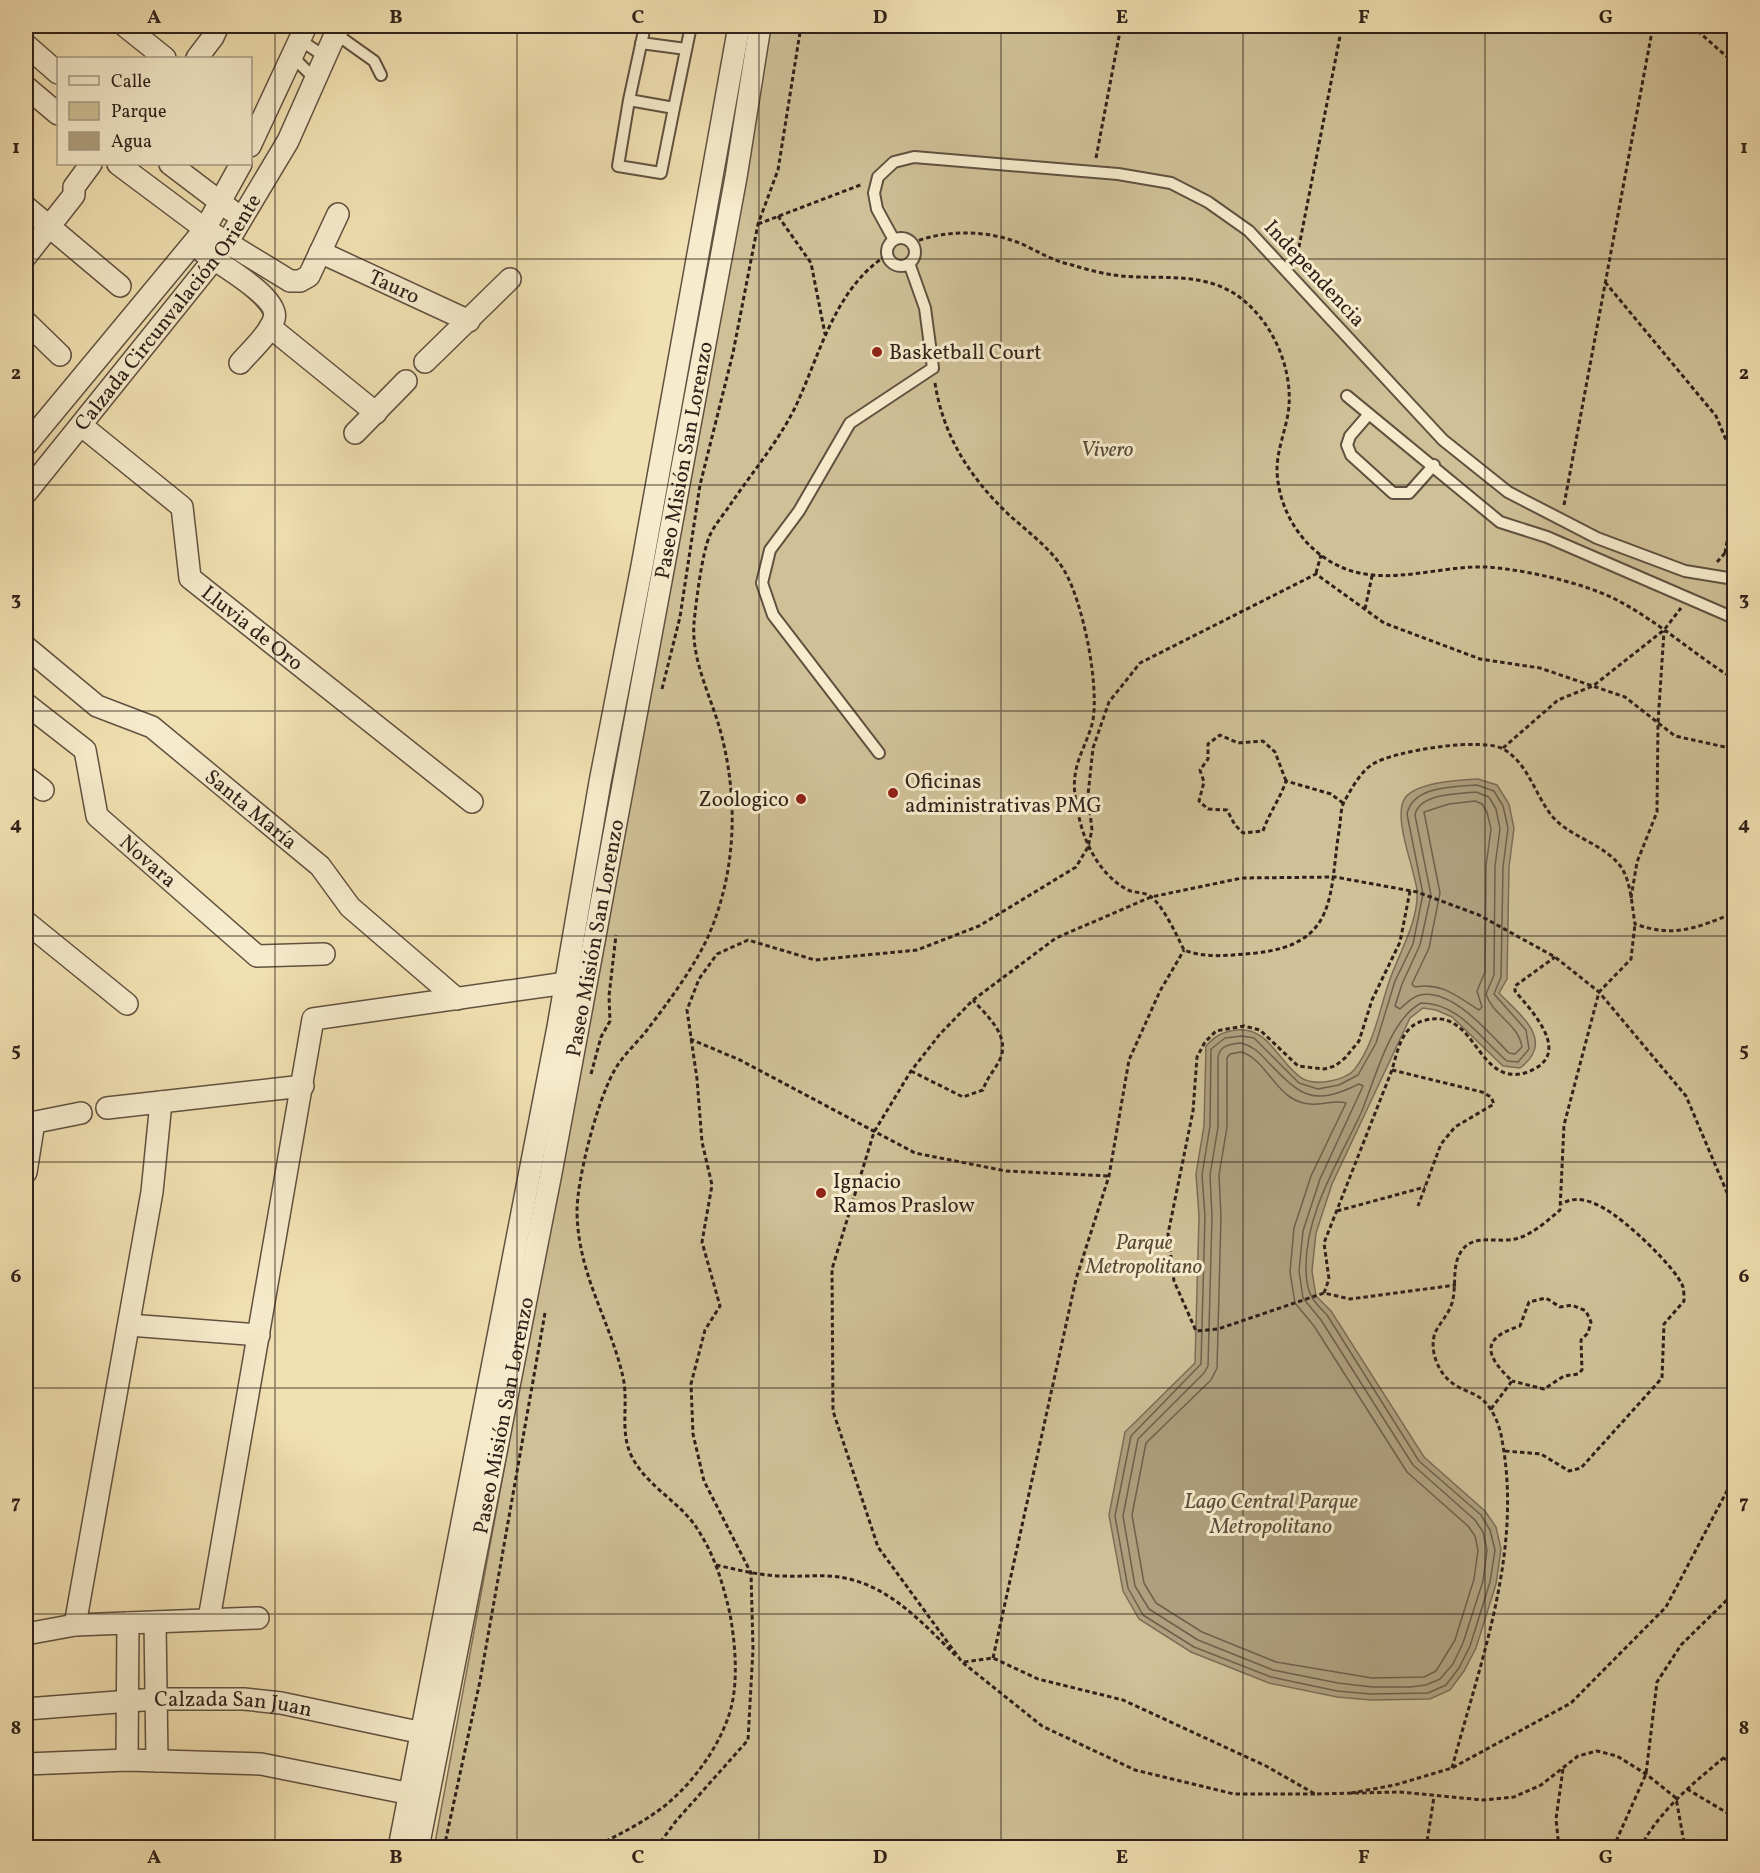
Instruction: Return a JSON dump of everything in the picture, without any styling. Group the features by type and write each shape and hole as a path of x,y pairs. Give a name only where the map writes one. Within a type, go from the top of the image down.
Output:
{"street":[{"path":"125,26 160,57"},
{"path":"198,57 213,37 218,26"},
{"name":"Paseo Misión San Lorenzo","path":"399,1848 418,1796 566,983 600,782 642,566 739,26"},
{"name":"Paseo Misión San Lorenzo","path":"429,1735 551,1173 736,177 760,26"},
{"name":"Calzada Circunvalación Oriente","path":"26,493 227,243 288,141 338,30"},
{"path":"252,137 300,41"},
{"path":"26,45 57,71"},
{"path":"26,87 57,113"},
{"path":"26,256 74,195 74,187 90,165"},
{"path":"74,195 82,195 107,165"},
{"path":"119,165 198,237 214,260 267,299 275,310 275,318 270,327 240,363"},
{"path":"171,165 220,204 242,218"},
{"name":"Calzada Circunvalación Oriente","path":"26,445 198,237 220,204 240,165"},
{"path":"26,207 120,286"},
{"path":"198,237 227,243 290,281 300,282 309,276 338,214"},
{"name":"Tauro","path":"320,252 469,321"},
{"path":"425,362 510,279"},
{"path":"152,295 174,310"},
{"path":"26,322 60,355"},
{"path":"270,327 376,412"},
{"path":"355,433 406,381"},
{"name":"Lluvia de Oro","path":"82,426 182,507 190,578 472,802"},
{"name":"Santa María","path":"26,646 97,706 152,727 161,734 320,866 350,907 457,999"},
{"name":"Novara","path":"26,704 85,750 96,816 257,956 324,954"},
{"path":"26,777 43,790"},
{"path":"26,922 127,1004"},
{"path":"209,1619 313,1019 566,983"},
{"path":"107,1108 303,1086"},
{"path":"75,1625 152,1192 161,1102"},
{"path":"26,1172 30,1123 81,1113"},
{"path":"129,1325 259,1335"},
{"path":"26,1634 75,1625 258,1618"},
{"path":"155,1622 157,1761"},
{"path":"127,1761 128,1623"},
{"name":"Calzada San Juan","path":"26,1709 156,1699 244,1699 281,1703 429,1735"},
{"path":"26,1764 157,1761 261,1764 418,1796"},
{"name":"Paseo Misión San Lorenzo","path":"418,1796 418,1848"}],"lane":[{"path":"645,26 618,166 661,173 691,26"},
{"path":"338,30 374,61 381,75"},
{"path":"300,41 327,57"},
{"path":"300,41 316,80"},
{"path":"641,43 686,49"},
{"path":"629,100 674,108"},
{"name":"Independencia","path":"878,177 894,162 914,157 1093,171 1171,183 1208,202 1250,231 1443,440 1508,492 1597,538 1685,571 1734,579"},
{"path":"878,177 874,193 877,208 894,240"},
{"path":"879,753 773,615 762,583 770,550 799,511 850,423 933,368 925,308 909,263 915,252 912,243 904,239 894,240 888,246 887,255 897,265 909,263"},
{"path":"1347,396 1434,465 1500,522 1547,537 1734,618"},
{"path":"1370,414 1350,436 1347,445 1351,455 1393,493 1409,493 1434,465"}],"path":[{"path":"662,691 680,617 700,485 733,353 758,224 778,170 801,26"},
{"path":"1093,171 1121,26"},
{"path":"1293,277 1342,26"},
{"path":"1561,519 1653,26"},
{"path":"1692,26 1734,63"},
{"path":"758,224 832,198 878,177"},
{"path":"778,216 812,263 825,334"},
{"path":"912,243 924,238 987,232 1020,243 1056,261 1114,275 1197,278 1235,295 1270,328 1284,362 1289,406 1277,471 1285,511 1305,542 1321,555 1334,564 1372,576 1494,567 1532,573 1612,598 1665,630 1705,662 1734,679"},
{"path":"592,1848 659,1810 692,1780 711,1752 732,1704 735,1654 731,1621 716,1565 696,1525 641,1472 629,1453 624,1431 626,1402 622,1377 594,1298 581,1252 577,1209 595,1124 614,1071 648,1030 710,933 733,851 730,782 722,735 704,685 693,628 709,537 799,401 825,334 845,297 874,263 887,255"},
{"path":"1605,282 1716,416 1734,459 1734,482"},
{"path":"933,368 938,400 947,430 962,461 978,483 1064,570 1075,598 1091,655 1096,688 1093,721 1075,777 1079,815 1088,847 1107,872 1128,890 1151,897 1171,924 1184,950 1199,956 1275,951 1297,942 1319,924 1330,903 1343,803 1371,764 1400,753 1467,744 1503,748 1525,771 1550,813 1576,835 1607,852 1622,868 1635,924 1631,959 1599,992 1564,1125 1560,1210 1536,1230 1515,1239 1480,1240 1464,1247 1456,1260 1456,1285 1451,1306 1435,1334 1433,1353 1441,1370 1452,1383 1481,1398 1491,1409 1502,1437 1508,1534 1502,1578 1452,1768"},
{"path":"1707,574 1725,553 1734,503"},
{"path":"1725,553 1734,551"},
{"path":"656,1848 676,1821 748,1740 753,1649 751,1573 704,1481 693,1434 691,1384 705,1330 720,1306 702,1242 712,1185 702,1142 697,1079 687,1010 699,979 717,954 748,940 815,960 917,950 978,926 1076,867 1088,847 1092,830 1088,795 1093,748 1109,702 1140,663 1316,574 1321,555"},
{"path":"1316,574 1384,623 1480,659 1540,668 1625,697 1675,736 1734,749"},
{"path":"1365,609 1372,576"},
{"path":"1503,748 1558,700 1593,686 1665,630 1689,598"},
{"path":"1631,900 1637,862 1657,812 1659,723 1665,630"},
{"path":"1220,735 1238,742 1263,741 1275,752 1286,781 1281,797 1271,809 1263,831 1243,833 1235,825 1227,810 1208,809 1199,801 1204,782 1200,770 1208,759 1208,744 1220,735"},
{"path":"1286,781 1331,794 1343,803"},
{"path":"962,1662 878,1547 833,1411 832,1269 874,1132 911,1071 940,1034 973,1000 1056,938 1151,897 1242,878 1335,877 1410,891 1479,915 1555,957 1599,992 1686,1095 1734,1209"},
{"path":"1410,891 1400,942 1372,1000 1359,1041 1346,1058 1335,1066 1324,1069 1298,1066 1260,1030 1244,1026 1216,1031 1205,1042 1197,1058 1193,1111 1168,1234 1174,1281 1196,1331 1218,1329 1324,1293 1350,1299 1456,1285"},
{"path":"1635,924 1658,932 1679,931 1734,913"},
{"path":"589,1080 601,1037 610,1021 609,996 618,924"},
{"path":"993,1658 1076,1278 1109,1176 1129,1060 1160,991 1184,950"},
{"path":"1324,1293 1329,1279 1324,1242 1392,1070 1399,1043 1408,1028 1421,1021 1443,1018 1458,1025 1503,1072 1516,1075 1529,1073 1541,1065 1548,1052 1548,1039 1541,1023 1515,991 1515,986 1555,957"},
{"path":"911,1071 963,1097 983,1090 986,1078 1001,1057 1001,1040 1000,1033 973,1000"},
{"path":"690,1039 740,1060 915,1153 1006,1171 1109,1176"},
{"path":"1392,1070 1482,1092 1491,1097 1494,1104 1491,1109 1455,1127 1441,1144 1418,1206"},
{"path":"1336,1211 1425,1187"},
{"path":"1504,1450 1541,1454 1569,1471 1581,1468 1662,1378 1664,1324 1684,1301 1683,1286 1659,1254 1605,1209 1580,1199 1569,1199 1562,1204"},
{"path":"1546,1298 1560,1307 1572,1305 1586,1311 1592,1322 1588,1334 1581,1340 1582,1370 1578,1374 1564,1376 1544,1389 1512,1381 1495,1366 1491,1349 1499,1335 1520,1326 1529,1302 1546,1298"},
{"path":"444,1848 480,1682 545,1312"},
{"path":"1491,1409 1512,1381"},
{"path":"1337,1795 1395,1785 1452,1768 1571,1703 1666,1607 1729,1487 1734,1456"},
{"path":"716,1565 751,1573 786,1576 811,1574 855,1580 876,1589 897,1603 962,1662 1042,1726 1135,1770 1234,1794 1337,1795 1400,1792 1483,1800 1514,1797 1541,1785 1578,1756 1597,1751 1617,1756 1646,1774 1676,1798 1685,1848"},
{"path":"1612,1848 1646,1774 1657,1682 1682,1645 1734,1593"},
{"path":"962,1662 993,1658 1038,1679 1097,1693 1150,1710 1171,1724 1266,1766 1315,1794"},
{"path":"1640,1848 1659,1817 1676,1798 1734,1749"},
{"path":"1723,1758 1734,1763"},
{"path":"1559,1848 1557,1809 1563,1768"},
{"path":"1687,1789 1734,1816"},
{"path":"1426,1848 1434,1797"}],"green space":[{"name":"Parque Metropolitano","path":"771,26 1734,26 1734,1847 434,1848"}],"water":[{"name":"Lago Central Parque Metropolitano","path":"1478,779 1497,785 1509,804 1514,828 1509,867 1507,979 1499,993 1531,1029 1535,1038 1535,1048 1530,1058 1520,1068 1503,1066 1452,1017 1436,1010 1423,1008 1410,1018 1332,1184 1316,1233 1312,1271 1316,1296 1331,1311 1424,1457 1485,1511 1496,1527 1501,1549 1496,1584 1476,1648 1464,1671 1450,1690 1430,1699 1371,1700 1337,1697 1269,1683 1191,1652 1139,1619 1123,1591 1109,1515 1125,1432 1195,1363 1199,1216 1196,1174 1204,1126 1206,1046 1223,1033 1248,1030 1266,1040 1287,1065 1303,1079 1327,1082 1352,1072 1361,1060 1371,1039 1389,982 1415,914 1417,891 1401,817 1405,798 1419,788 1429,785"}],"place":[{"name":"Basketball Court","path":"877,352"},
{"name":"Oficinas administrativas PMG","path":"893,793"},
{"name":"Zoologico","path":"801,799"},
{"name":"Ignacio Ramos Praslow","path":"821,1193"}],"park label":[{"name":"Vivero","path":"1107,449"}]}
